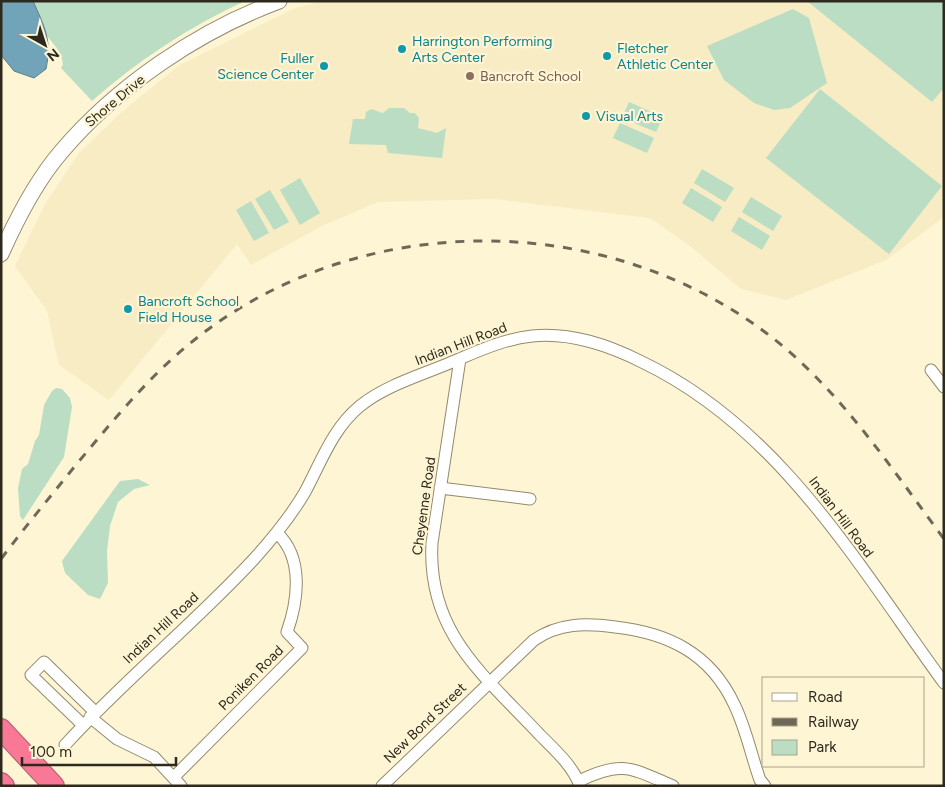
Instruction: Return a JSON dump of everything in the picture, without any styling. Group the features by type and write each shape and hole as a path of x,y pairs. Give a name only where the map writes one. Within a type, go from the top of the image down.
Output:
{"highway":[{"path":"1,729 54,786"},
{"path":"1,783 4,786"}],"main road":[{"name":"Shore Drive","path":"1,254 34,189 61,152 92,119 132,85 183,48 223,25 279,1"}],"street":[{"name":"Indian Hill Road","path":"65,745 89,718 236,578 277,533 303,495 339,428 349,416 386,390 491,345 522,337 546,335 570,337 615,349 658,369 688,387 750,434 788,473 821,514 944,683"},
{"name":"Cheyenne Road","path":"460,359 440,488 431,562 440,611 456,640 490,681 562,758 579,784"},
{"path":"931,370 944,386"},
{"path":"440,488 530,500"},
{"name":"Poniken Road","path":"178,782 302,648 286,632 296,605 296,584 291,556 277,533"},
{"name":"New Bond Street","path":"382,786 534,640 558,628 575,624 602,625 644,631 665,637 681,645 700,659 726,691 736,709 759,784"},
{"path":"89,718 44,662 31,674 89,718 117,739 154,757 178,782"},
{"path":"579,784 600,770 626,768 673,786"}],"shaded area":[{"name":"Bancroft School","path":"322,1 944,1 944,217 886,260 786,300 741,289 690,246 650,218 494,199 378,202 322,226 251,265 237,244 109,400 59,365 47,311 15,266 45,204 79,153 124,110 178,66 295,8"}],"green space":[{"path":"30,1 245,1 165,45 127,72 92,101 61,68 63,65 61,55 43,31"},
{"path":"807,1 944,1 944,88 932,102"},
{"path":"793,9 809,18 827,83 790,108 774,110 754,103 724,80 707,46"},
{"path":"820,89 942,186 889,254 766,158"},
{"path":"629,102 663,117 656,132 622,118"},
{"path":"389,108 404,108 410,113 415,113 419,118 418,128 437,133 446,128 442,158 388,153 386,145 349,144 353,119 365,119 366,112 371,109 383,113"},
{"path":"620,123 654,138 647,153 613,138"},
{"path":"702,169 734,188 725,202 694,183"},
{"path":"300,178 320,213 300,225 280,190"},
{"path":"691,188 722,207 713,222 682,203"},
{"path":"270,190 289,222 274,230 255,199"},
{"path":"751,197 782,216 773,231 742,212"},
{"path":"251,201 269,233 254,241 236,210"},
{"path":"739,217 770,236 762,250 731,231"},
{"path":"56,388 62,389 70,398 72,407 64,457 23,520 20,516 18,488 22,469 28,464 35,441 39,435 44,405 52,391"},
{"path":"138,479 150,485 134,489 118,502 110,526 107,551 108,583 100,599 88,595 65,573 62,561 120,481"}],"water":[{"path":"1,1 33,1 41,19 48,42 48,59 46,69 34,78 14,71 1,55"}],"railway":[{"path":"1,559 75,466 146,385 193,341 260,297 333,265 411,247 490,241 569,248 646,269 719,302 785,348 830,391 870,439 944,539"}],"place":[{"name":"Harrington Performing Arts Center","path":"402,49"},
{"name":"Fletcher Athletic Center","path":"607,56"},
{"name":"Fuller Science Center","path":"324,66"},
{"name":"Bancroft School","path":"470,76"},
{"name":"Visual Arts","path":"586,116"},
{"name":"Bancroft School Field House","path":"128,309"}]}
